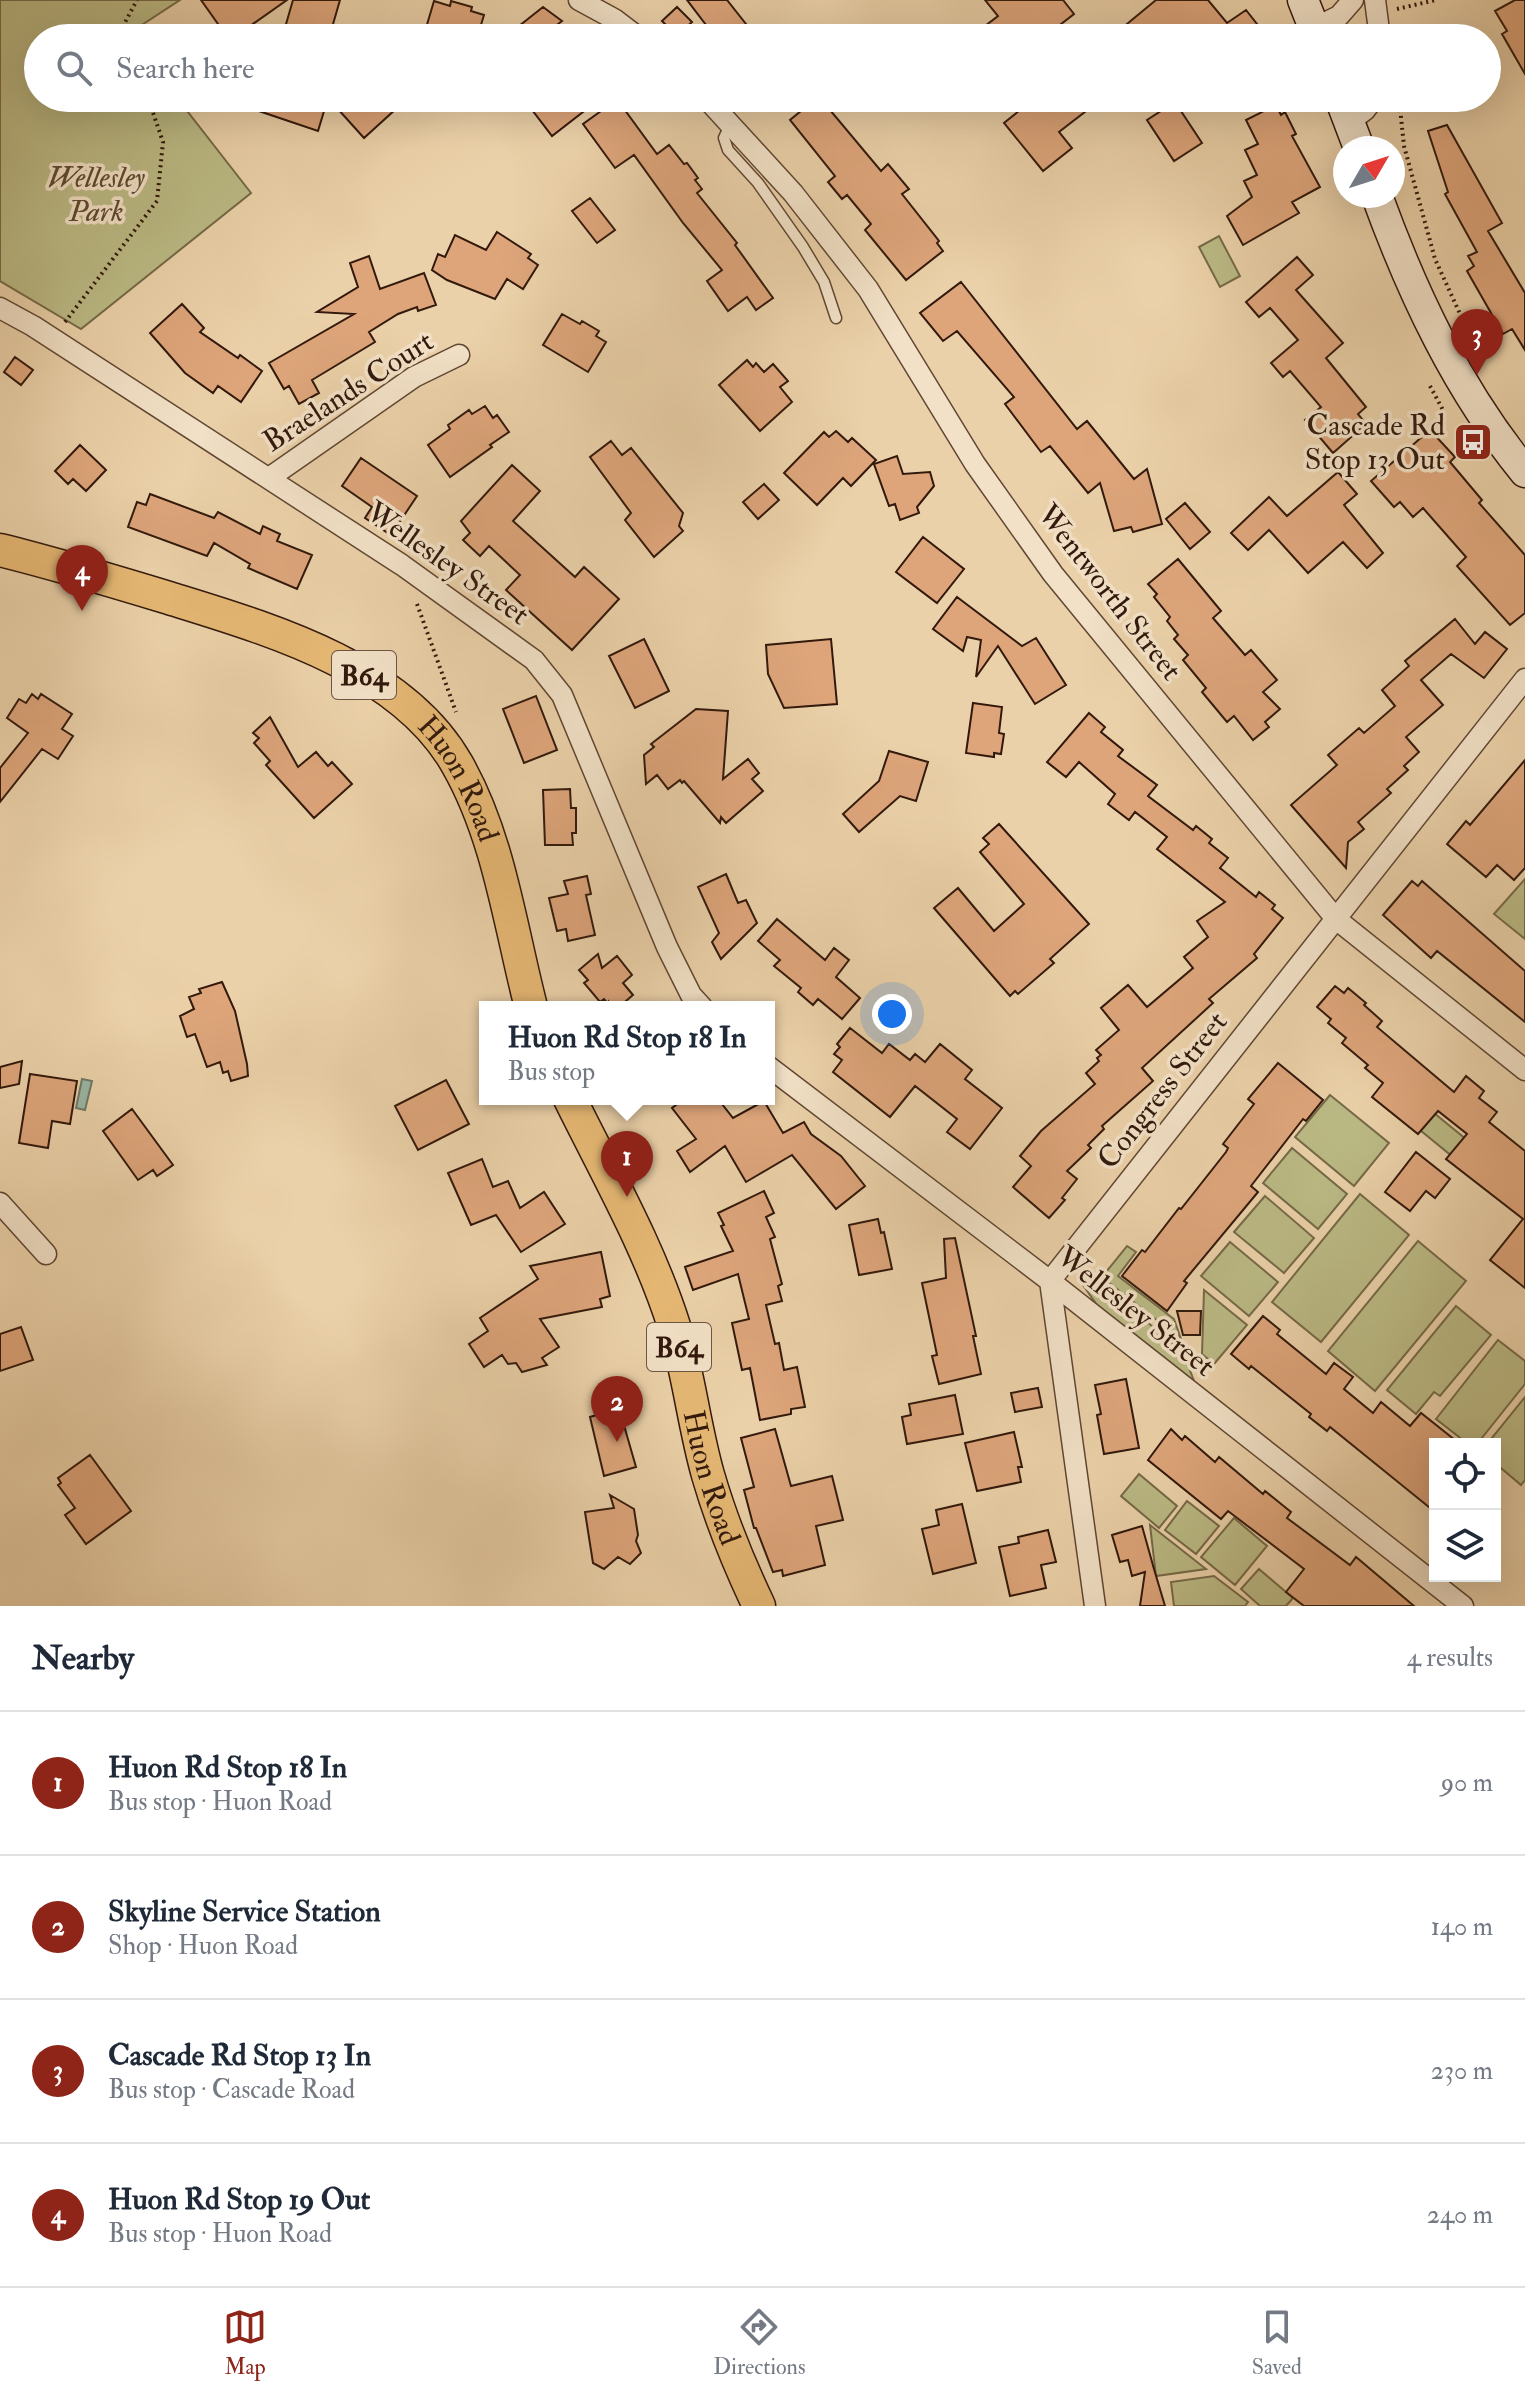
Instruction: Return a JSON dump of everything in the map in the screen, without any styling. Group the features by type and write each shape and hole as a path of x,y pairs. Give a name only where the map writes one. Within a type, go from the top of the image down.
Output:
{"main road":[{"name":"Huon Road","path":"0,550 72,568 216,613 343,663 397,697 438,737 469,786 491,846 530,1001"},
{"name":"Huon Road","path":"573,1105 660,1285 675,1331 708,1476 752,1598"}],"street":[{"path":"579,0 621,24"},
{"path":"1303,0 1312,24"},
{"path":"1328,24 1353,0"},
{"name":"Wentworth Street","path":"718,112 793,193 868,289 975,464 1053,574 1336,919 1525,1070"},
{"path":"1382,208 1434,331 1485,419 1525,472"},
{"name":"Wellesley Street","path":"0,308 33,326 402,565 534,660 562,695 667,947 696,1001"},
{"name":"Braelands Court","path":"269,478 414,377 459,355"},
{"name":"Congress Street","path":"1050,1281 1525,679"},
{"name":"Wellesley Street","path":"775,1072 1050,1281 1463,1606"},
{"path":"0,1203 46,1254"},
{"path":"1050,1281 1095,1606"}],"lane":[{"path":"730,125 724,138 728,150 758,183 803,247 824,282 836,318"}],"path":[{"path":"124,24 137,0"},
{"path":"1383,5 1436,0"},
{"path":"75,307 157,201 163,142 153,112"},
{"path":"1400,112 1404,146 1435,259 1464,323"},
{"path":"402,565 456,713 438,737"}],"green space":[{"name":"Wellesley Park","path":"0,0 180,0 143,24 24,24 24,112 188,112 251,193 81,329 0,281"},
{"path":"1219,236 1240,276 1220,287 1199,247"},
{"path":"1525,879 1525,939 1494,914"},
{"path":"1330,1095 1389,1143 1354,1186 1295,1137"},
{"path":"1434,1113 1478,1149 1464,1166 1420,1130"},
{"path":"1292,1148 1347,1194 1318,1229 1263,1183"},
{"path":"1360,1194 1409,1235 1321,1342 1272,1302"},
{"path":"1265,1196 1314,1238 1284,1273 1234,1232"},
{"path":"1418,1241 1466,1281 1375,1391 1328,1351"},
{"path":"1230,1242 1278,1282 1249,1316 1201,1276"},
{"path":"1127,1246 1136,1252 1118,1276 1174,1319 1181,1339 1108,1282 1106,1272"},
{"path":"1098,1281 1183,1352 1194,1381 1097,1305 1083,1285"},
{"path":"1204,1290 1247,1325 1214,1364 1202,1354"},
{"path":"1456,1306 1491,1335 1440,1396 1434,1392 1416,1414 1387,1390"},
{"path":"1498,1340 1525,1361 1525,1384 1482,1438 1460,1438 1436,1419"},
{"path":"1525,1397 1525,1480 1521,1485 1501,1468 1501,1438 1492,1438"},
{"path":"1139,1474 1177,1506 1159,1528 1121,1496"},
{"path":"1187,1501 1219,1526 1196,1554 1165,1530"},
{"path":"1234,1518 1267,1546 1235,1585 1201,1557"},
{"path":"1150,1525 1206,1569 1156,1576"},
{"path":"1259,1569 1293,1598 1286,1606 1260,1606 1241,1589"},
{"path":"1214,1576 1248,1602 1245,1606 1174,1606 1171,1582"}],"shaded area":[{"path":"82,1079 92,1081 85,1110 76,1108"}],"building":[{"path":"201,0 287,0 253,24 218,24"},
{"path":"293,0 340,0 333,24 286,24"},
{"path":"687,0 727,0 746,24 705,24"},
{"path":"985,0 1063,0 1074,14 1061,24 988,24 998,16"},
{"path":"1156,0 1208,0 1227,23 1246,10 1257,24 1127,24"},
{"path":"1515,0 1525,0 1525,74 1502,34 1507,31 1495,11"},
{"path":"434,1 450,6 451,1 472,7 471,11 484,15 481,24 427,24"},
{"path":"543,7 562,21 558,24 522,24"},
{"path":"677,7 692,22 665,24 662,21"},
{"path":"262,112 324,112 318,131"},
{"path":"341,112 393,112 364,138"},
{"path":"534,112 583,112 552,136"},
{"path":"600,112 626,112 657,154 669,145 698,178 695,180 702,189 697,193 737,243 735,245 773,298 756,310 747,297 728,311 707,281 722,270 683,223 634,155 615,168 583,124"},
{"path":"800,112 832,112 881,171 888,164 909,189 902,194 939,241 937,243 943,251 906,280 865,230 871,224 847,195 842,199 828,182 835,176 790,120"},
{"path":"1018,112 1085,112 1059,132 1072,148 1043,171 1004,123"},
{"path":"1159,112 1182,112 1202,143 1174,161 1147,120"},
{"path":"1262,112 1280,112 1281,115 1285,112 1296,134 1292,136 1320,187 1292,202 1299,213 1243,245 1227,216 1252,197 1244,181 1257,175 1245,150 1258,144 1246,120"},
{"path":"1447,125 1502,223 1488,231 1525,293 1525,350 1512,329 1503,334 1467,271 1474,266 1468,256 1477,252 1445,194 1448,192 1428,131"},
{"path":"590,198 615,230 597,243 572,211"},
{"path":"497,232 531,254 528,258 538,265 523,289 507,279 495,299 447,280 432,270 438,254 445,257 455,235 486,250"},
{"path":"369,256 380,289 424,273 436,305 418,311 417,307 398,314 369,332 375,342 312,380 319,393 299,404 289,386 284,389 269,363 354,314 317,312 358,287 350,263"},
{"path":"1297,257 1313,275 1296,290 1343,343 1326,358 1366,407 1358,414 1366,424 1333,453 1305,420 1321,407 1290,371 1283,377 1271,363 1298,340 1270,308 1259,317 1246,302"},
{"path":"961,282 1077,429 1087,421 1134,479 1147,469 1162,524 1133,532 1131,527 1114,531 1100,483 1088,493 1050,446 1041,452 1005,404 1014,397 957,331 943,341 920,313"},
{"path":"182,304 204,328 200,332 262,371 241,402 218,386 213,393 185,373 150,333"},
{"path":"562,314 599,331 596,336 606,342 588,372 543,345"},
{"path":"15,357 33,370 21,385 4,372"},
{"path":"747,360 753,367 756,363 764,372 773,364 788,381 780,387 792,402 760,431 719,385"},
{"path":"485,406 493,418 497,415 509,432 450,477 428,445 469,410 472,414"},
{"path":"1430,430 1455,457 1450,462 1482,500 1479,503 1525,555 1525,613 1510,625 1457,566 1466,557 1423,508 1413,517 1400,502 1394,507 1371,481"},
{"path":"836,431 848,442 852,438 876,460 851,486 843,478 817,505 784,473 824,432 829,437"},
{"path":"611,441 622,455 631,448 683,513 679,526 683,531 654,557 625,520 631,513 590,457"},
{"path":"80,445 106,470 86,491 73,479 68,484 55,471"},
{"path":"897,456 903,474 930,472 934,486 917,507 919,513 900,520 895,504 889,506 874,464"},
{"path":"361,458 417,496 391,535 365,518 372,507 342,486"},
{"path":"512,465 540,491 513,521 575,577 584,567 619,599 572,650 506,590 520,575 489,546 480,556 463,540 470,533 461,521"},
{"path":"1338,472 1357,494 1344,505 1383,553 1367,568 1343,542 1308,573 1269,530 1248,550 1231,533 1269,497 1287,516"},
{"path":"764,484 779,500 758,519 743,502"},
{"path":"150,494 214,518 218,512 260,534 263,526 280,534 277,541 312,555 297,589 248,568 250,564 214,543 207,556 128,527 137,502 146,505"},
{"path":"1185,503 1210,532 1190,549 1166,519"},
{"path":"923,537 964,569 937,603 896,572"},
{"path":"1178,559 1221,611 1213,618 1245,655 1251,650 1277,680 1263,692 1280,709 1265,722 1269,727 1253,740 1234,716 1227,722 1202,692 1206,688 1183,660 1188,655 1174,639 1178,635 1167,621 1170,617 1148,584"},
{"path":"957,597 1022,646 1036,638 1066,685 1035,704 998,646 976,677 981,640 967,637 963,651 933,629"},
{"path":"1455,619 1475,644 1485,632 1507,649 1484,678 1451,654 1421,680 1443,705 1406,737 1419,752 1404,766 1408,770 1387,789 1391,793 1358,822 1364,829 1348,842 1346,868 1291,805 1337,765 1328,755 1359,728 1364,733 1395,706 1382,690 1409,666 1405,661"},
{"path":"644,639 669,691 635,708 609,656"},
{"path":"831,639 837,704 784,708 768,674 766,645"},
{"path":"32,694 38,699 41,694 72,714 62,729 73,736 58,759 42,749 0,802 0,768 28,733 7,718 19,699 26,703"},
{"path":"536,696 557,750 524,763 503,709"},
{"path":"973,703 1002,707 999,733 1004,734 1001,754 994,753 994,757 966,753"},
{"path":"696,709 728,711 723,779 748,759 759,773 752,779 763,791 726,823 721,817 720,823 684,781 682,783 680,780 668,789 657,775 646,784 644,755 654,747 651,744"},
{"path":"1089,713 1105,727 1101,732 1123,750 1118,756 1157,785 1148,796 1193,830 1196,826 1212,839 1209,843 1228,858 1220,868 1256,897 1259,892 1275,905 1272,909 1283,918 1254,954 1257,958 1209,999 1213,1003 1142,1068 1153,1081 1102,1126 1104,1129 1088,1145 1091,1148 1067,1171 1077,1179 1062,1198 1065,1200 1049,1218 1013,1187 1031,1166 1020,1156 1041,1131 1095,1084 1086,1073 1099,1061 1097,1058 1101,1055 1096,1050 1119,1030 1101,1008 1128,985 1147,1007 1193,968 1184,957 1208,937 1197,921 1225,902 1157,849 1167,837 1135,812 1129,820 1108,804 1115,794 1079,762 1066,777 1047,762"},
{"path":"270,717 298,767 316,752 328,766 332,762 352,784 314,818 266,765 270,761 254,743 259,738 253,733"},
{"path":"889,751 928,762 916,801 900,796 859,832 843,814 879,781"},
{"path":"1525,760 1525,868 1514,880 1497,865 1486,877 1447,844 1466,821 1470,825"},
{"path":"570,789 571,808 576,808 573,845 545,845 543,790"},
{"path":"999,824 1089,924 1050,959 1054,963 1018,994 1015,991 1010,996 934,908 958,888 994,931 1024,904 980,852 989,844 983,838"},
{"path":"726,874 738,903 746,900 757,923 721,959 712,942 719,933 698,887"},
{"path":"587,876 591,894 586,895 595,935 568,941 566,929 557,931 549,898 568,894 564,881"},
{"path":"1412,881 1418,886 1422,881 1525,971 1525,1022 1437,951 1431,958 1383,915"},
{"path":"777,919 825,960 834,948 849,960 836,977 860,998 842,1019 818,999 813,1005 798,992 801,988 774,966 780,960 758,941"},
{"path":"598,954 602,968 617,956 632,975 623,983 633,995 626,1001 599,1001 584,983 588,980 579,970"},
{"path":"222,982 235,1011 247,1064 248,1076 231,1081 228,1071 223,1073 220,1062 207,1067 195,1034 187,1037 180,1016 194,1009 189,997 201,993 199,989"},
{"path":"1335,986 1344,993 1348,988 1366,1003 1364,1005 1382,1021 1377,1027 1454,1092 1466,1076 1484,1091 1479,1098 1497,1112 1489,1122 1525,1151 1525,1288 1490,1260 1523,1219 1446,1159 1467,1134 1438,1111 1418,1134 1372,1097 1383,1083 1365,1068 1368,1065 1342,1043 1346,1038 1328,1023 1331,1019 1317,1007"},
{"path":"850,1028 882,1053 889,1044 910,1060 915,1054 925,1062 940,1044 972,1070 965,1079 1002,1108 970,1149 947,1132 957,1119 915,1086 890,1117 833,1072 842,1060 834,1054 840,1047 837,1044"},
{"path":"22,1061 19,1084 0,1088 0,1067"},
{"path":"1278,1063 1323,1100 1306,1121 1303,1119 1251,1186 1258,1192 1184,1281 1187,1283 1167,1311 1122,1276 1226,1152 1228,1148 1223,1144 1254,1104 1248,1099"},
{"path":"30,1074 77,1081 70,1124 52,1121 48,1148 19,1143"},
{"path":"446,1080 469,1124 418,1150 395,1106"},
{"path":"676,1105 723,1105 733,1118 757,1105 766,1105 783,1133 804,1122 811,1134 841,1156 865,1186 836,1209 792,1155 746,1182 725,1146 690,1172 677,1151 696,1139 672,1108"},
{"path":"132,1109 173,1165 157,1176 153,1170 138,1180 103,1131"},
{"path":"1416,1152 1450,1179 1435,1198 1426,1191 1410,1211 1385,1192"},
{"path":"482,1159 493,1187 508,1181 520,1208 544,1192 565,1224 521,1252 496,1215 471,1225 448,1173"},
{"path":"764,1191 774,1213 766,1217 775,1237 770,1239 782,1284 778,1286 782,1301 766,1305 784,1370 797,1367 805,1407 791,1409 791,1414 760,1420 750,1368 742,1370 732,1323 749,1319 738,1274 693,1290 685,1267 733,1251 718,1213"},
{"path":"878,1219 892,1269 859,1275 849,1225"},
{"path":"955,1238 981,1374 939,1384 932,1356 937,1355 922,1283 946,1278 944,1239"},
{"path":"601,1252 610,1296 600,1299 602,1307 540,1319 559,1347 542,1358 547,1365 522,1372 516,1363 508,1364 502,1355 484,1367 469,1344 488,1331 480,1318 538,1279 530,1266"},
{"path":"1177,1311 1201,1311 1200,1335 1183,1335"},
{"path":"1263,1316 1280,1330 1277,1334 1326,1374 1334,1363 1353,1377 1344,1389 1373,1413 1381,1402 1410,1426 1421,1413 1452,1438 1429,1438 1429,1507 1330,1427 1327,1431 1309,1417 1311,1414 1231,1354"},
{"path":"21,1327 33,1360 0,1371 0,1334"},
{"path":"1126,1379 1139,1448 1104,1454 1095,1385"},
{"path":"620,1387 626,1406 603,1413 597,1394"},
{"path":"1038,1388 1042,1407 1015,1412 1011,1393"},
{"path":"955,1395 963,1434 907,1444 902,1417 911,1415 909,1404"},
{"path":"619,1408 636,1467 604,1476 590,1417"},
{"path":"775,1429 791,1486 832,1476 843,1520 816,1526 825,1565 783,1576 782,1570 773,1572 754,1528 744,1490 754,1487 741,1438"},
{"path":"1171,1429 1182,1440 1185,1436 1215,1462 1219,1457 1263,1494 1265,1491 1291,1512 1287,1518 1350,1565 1356,1557 1414,1606 1304,1606 1286,1592 1304,1569 1228,1511 1221,1519 1148,1460"},
{"path":"1014,1432 1022,1467 1018,1467 1021,1482 977,1491 965,1443"},
{"path":"90,1455 131,1511 86,1544 65,1515 75,1508 58,1485 61,1483 58,1478"},
{"path":"610,1495 634,1509 636,1541 641,1553 630,1564 618,1557 604,1569 593,1563 585,1512 614,1508"},
{"path":"962,1504 976,1563 933,1574 922,1529 939,1525 936,1510"},
{"path":"1142,1526 1165,1606 1140,1606 1145,1572 1132,1576 1128,1560 1120,1562 1112,1535"},
{"path":"1048,1530 1056,1562 1041,1565 1046,1588 1010,1596 999,1547 1019,1543 1018,1537"}],"place":[{"name":"Cascade Rd Stop 13 In","path":"1477,375"},
{"name":"Cascade Rd Stop 13 Out","path":"1473,442"},
{"name":"Huon Rd Stop 19 Out","path":"82,611"},
{"name":"Huon Rd Stop 18 In","path":"627,1197"},
{"name":"Skyline Service Station","path":"617,1442"}]}
